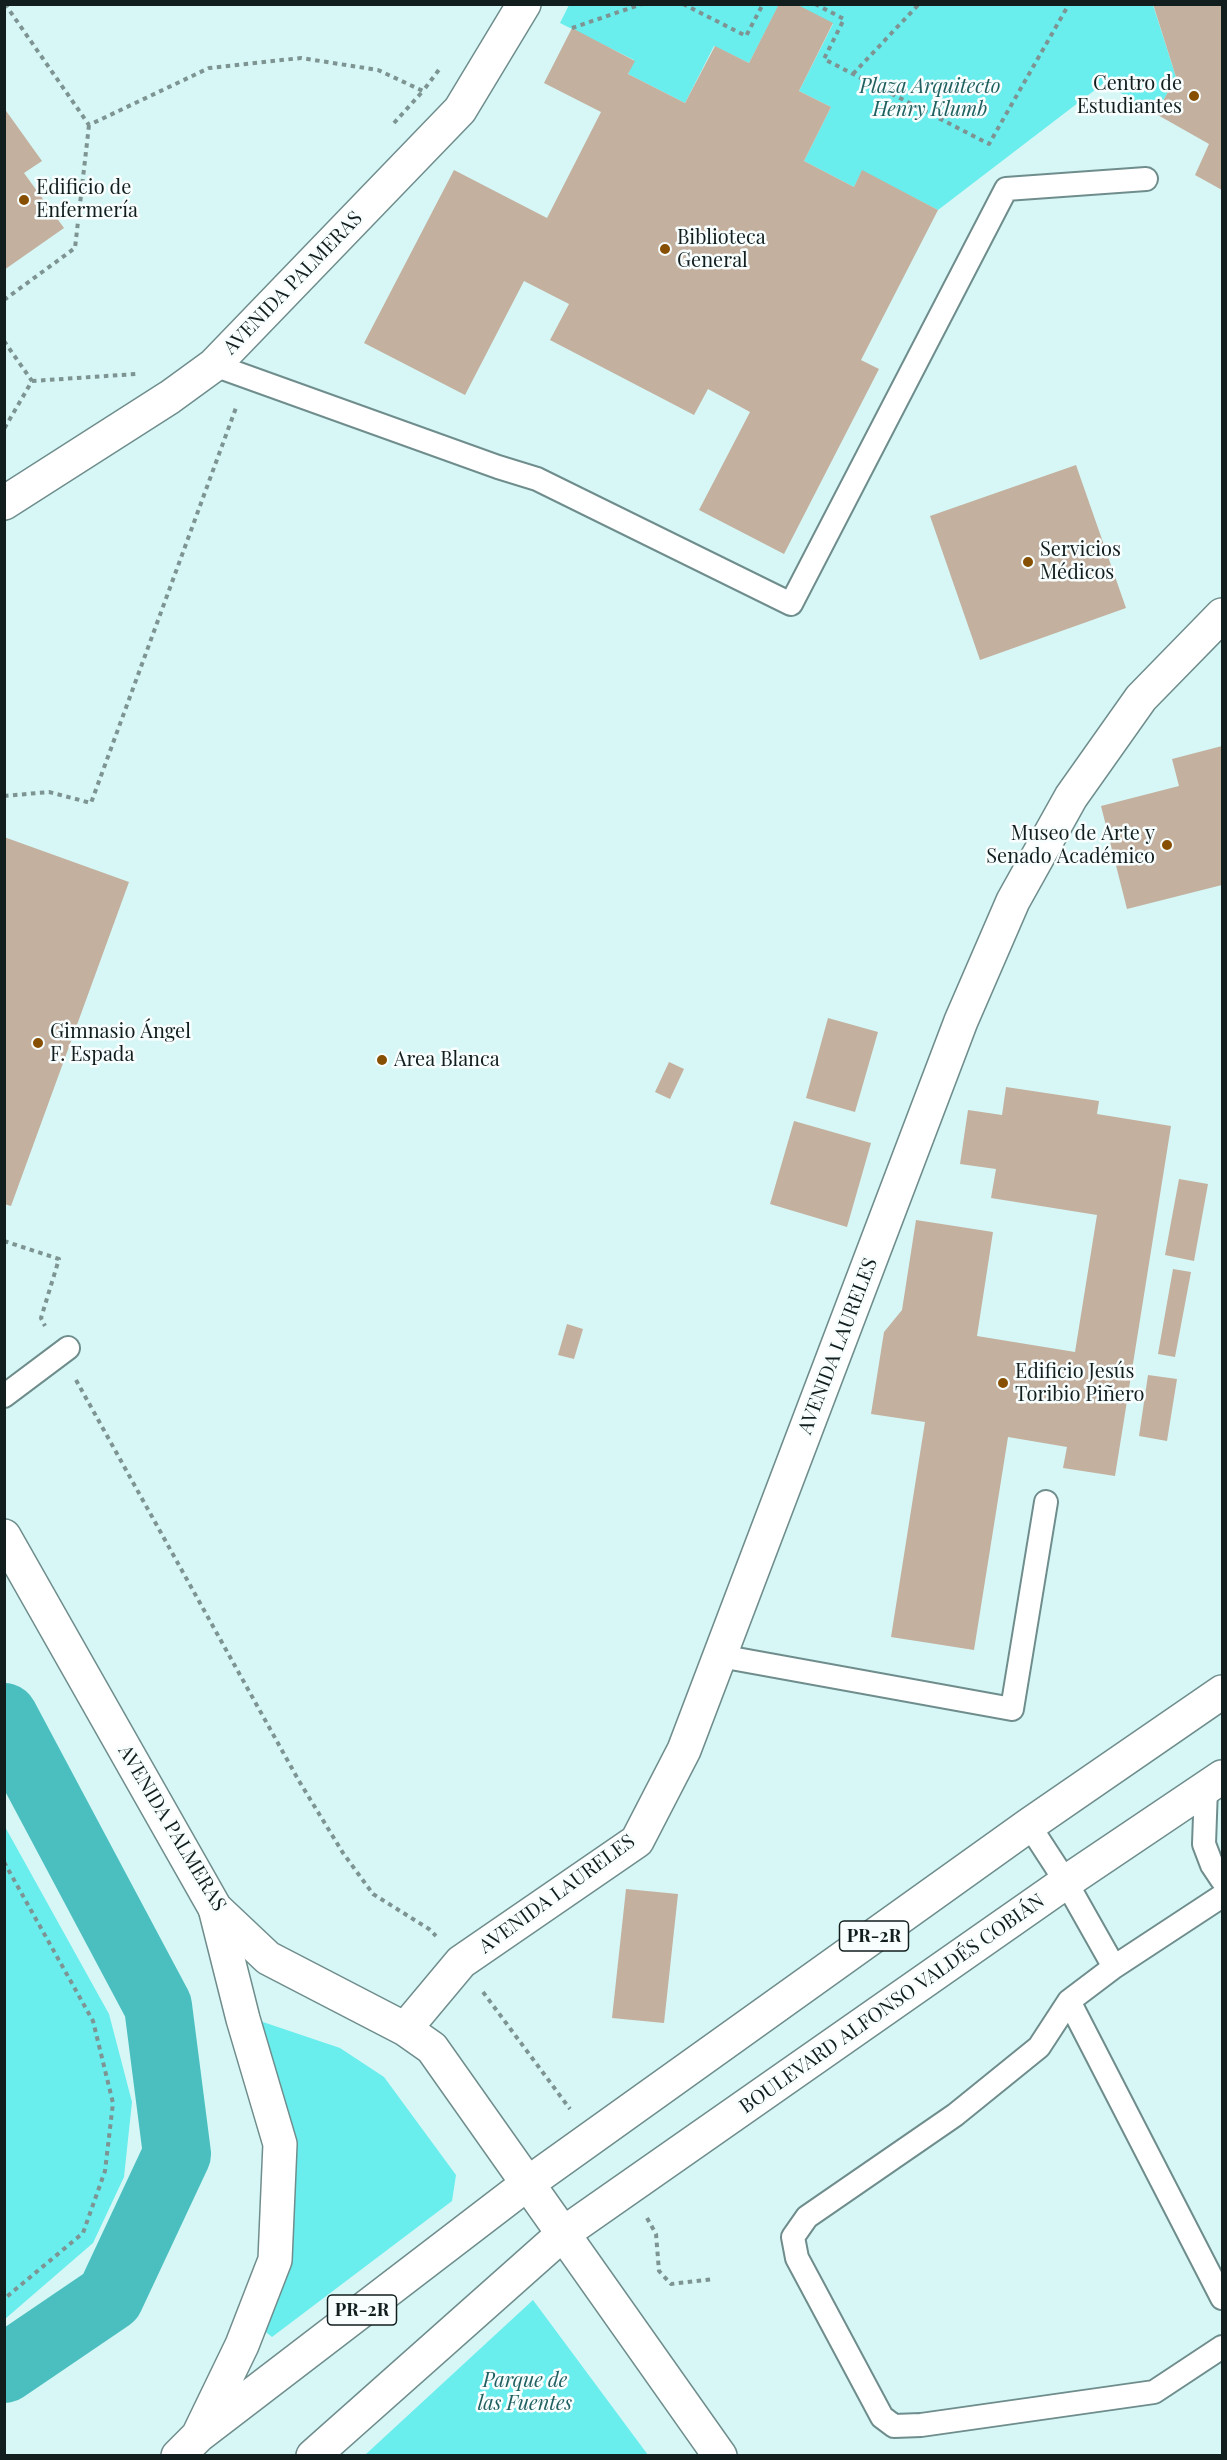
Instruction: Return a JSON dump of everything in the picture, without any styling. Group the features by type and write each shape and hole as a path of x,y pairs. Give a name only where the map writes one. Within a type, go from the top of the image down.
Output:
{"main road":[{"name":"AVENIDA PALMERAS","path":"4,502 170,397 214,365 460,110 524,4"},
{"name":"AVENIDA LAURELES","path":"405,2029 461,1962 637,1841 684,1750 961,1021 1013,901 1071,797 1141,698 1222,615"},
{"name":"AVENIDA PALMERAS","path":"4,1536 214,1908 268,1958 405,2029 432,2048 720,2456"},
{"name":"PR-2R","path":"188,2446 527,2184 1029,1825 1222,1692"},
{"name":"BOULEVARD ALFONSO VALDÉS COBIÁN","path":"313,2456 564,2233 1066,1882 1214,1783"},
{"path":"188,2446 242,2344 275,2260 280,2144 243,2019 214,1908"}],"lane":[{"path":"214,365 537,479 791,604 1006,189 1146,179"},
{"path":"4,1396 64,1350"},
{"path":"720,1656 1012,1709 1047,1502"},
{"path":"1214,1783 1204,1845 1212,1865 1222,1880"},
{"path":"1029,1825 1066,1882 1114,1967"},
{"path":"1222,1896 1114,1967 1069,2001 1040,2047 955,2115 807,2217 792,2236 797,2258 882,2416 894,2426 921,2425 1154,2392 1222,2347"},
{"path":"1069,2001 1222,2298"}],"path":[{"path":"4,300 75,248 89,126 5,4"},
{"path":"572,28 642,4"},
{"path":"682,4 746,36 763,4"},
{"path":"815,4 844,19 824,59 989,144 1069,4"},
{"path":"853,74 920,4"},
{"path":"89,126 209,68 301,57 378,70 423,91"},
{"path":"392,124 423,91 444,63"},
{"path":"4,341 32,381"},
{"path":"32,381 137,374"},
{"path":"4,796 49,792 91,803 237,405 257,380"},
{"path":"4,429 32,381"},
{"path":"4,1241 59,1259 41,1318 64,1350 299,1781 343,1853 373,1894 429,1929 461,1962 591,2138"},
{"path":"4,1862 93,2021 113,2103 105,2171 82,2234 4,2299"},
{"path":"628,2189 656,2234 659,2271 665,2278 671,2284 714,2279"}],"green space":[{"path":"569,5 779,5 749,63 714,46 685,103 628,74 634,60 560,23"},
{"name":"Plaza Arquitecto Henry Klumb","path":"796,5 1153,5 1176,77 1156,114 1104,83 938,210 862,171 854,187 804,161 831,107 799,91 833,24"},
{"path":"4,1825 109,2014 132,2102 124,2177 93,2243 5,2319"},
{"path":"260,2021 340,2048 384,2077 456,2175 452,2201 272,2337 262,2329 290,2264"},
{"name":"Parque de las Fuentes","path":"533,2300 648,2455 365,2455"}],"building":[{"name":"Biblioteca General","path":"779,4 796,4 833,23 799,91 831,107 804,161 854,187 862,170 938,210 861,360 879,369 784,554 699,510 750,412 708,389 694,415 550,340 569,304 524,281 465,395 364,343 454,170 547,218 601,112 544,83 572,28 635,61 628,74 685,103 715,46 749,63"},
{"name":"Centro de Estudiantes","path":"1153,4 1222,4 1222,190 1195,175 1209,144 1156,114 1176,77"},
{"name":"Edificio de Enfermería","path":"4,108 42,161 24,173 64,228 4,270"},
{"name":"Servicios Médicos","path":"1076,465 1126,608 980,660 930,516"},
{"name":"Museo de Arte y Senado Académico","path":"1222,746 1222,885 1127,909 1101,806 1179,786 1172,759"},
{"name":"Gimnasio Ángel F. Espada","path":"4,837 129,882 11,1206 4,1204"},
{"path":"828,1018 878,1032 855,1112 806,1098"},
{"path":"669,1062 684,1069 670,1099 655,1092"},
{"name":"Edificio Jesús Toribio Piñero","path":"1006,1087 1099,1101 1097,1114 1171,1126 1115,1476 1063,1468 1067,1447 1008,1437 974,1650 891,1637 925,1422 871,1414 884,1332 902,1310 916,1220 993,1232 977,1336 1075,1352 1097,1215 991,1198 996,1169 960,1164 968,1110 1002,1115"},
{"path":"794,1121 871,1143 847,1227 770,1204"},
{"path":"1179,1179 1208,1184 1194,1261 1165,1255"},
{"path":"1173,1269 1191,1272 1175,1357 1158,1354"},
{"path":"567,1324 583,1329 574,1359 558,1355"},
{"path":"1148,1375 1177,1379 1167,1441 1139,1436"},
{"path":"626,1889 678,1894 664,2023 612,2018"}],"waterway":[{"path":"4,1717 158,2006 177,2154 110,2297 4,2369"}],"place":[{"name":"Centro de Estudiantes","path":"1194,96"},
{"name":"Edificio de Enfermería","path":"24,200"},
{"name":"Biblioteca General","path":"665,249"},
{"name":"Servicios Médicos","path":"1028,562"},
{"name":"Museo de Arte y Senado Académico","path":"1167,845"},
{"name":"Gimnasio Ángel F. Espada","path":"38,1043"},
{"name":"Area Blanca","path":"382,1060"},
{"name":"Edificio Jesús Toribio Piñero","path":"1003,1383"}]}
